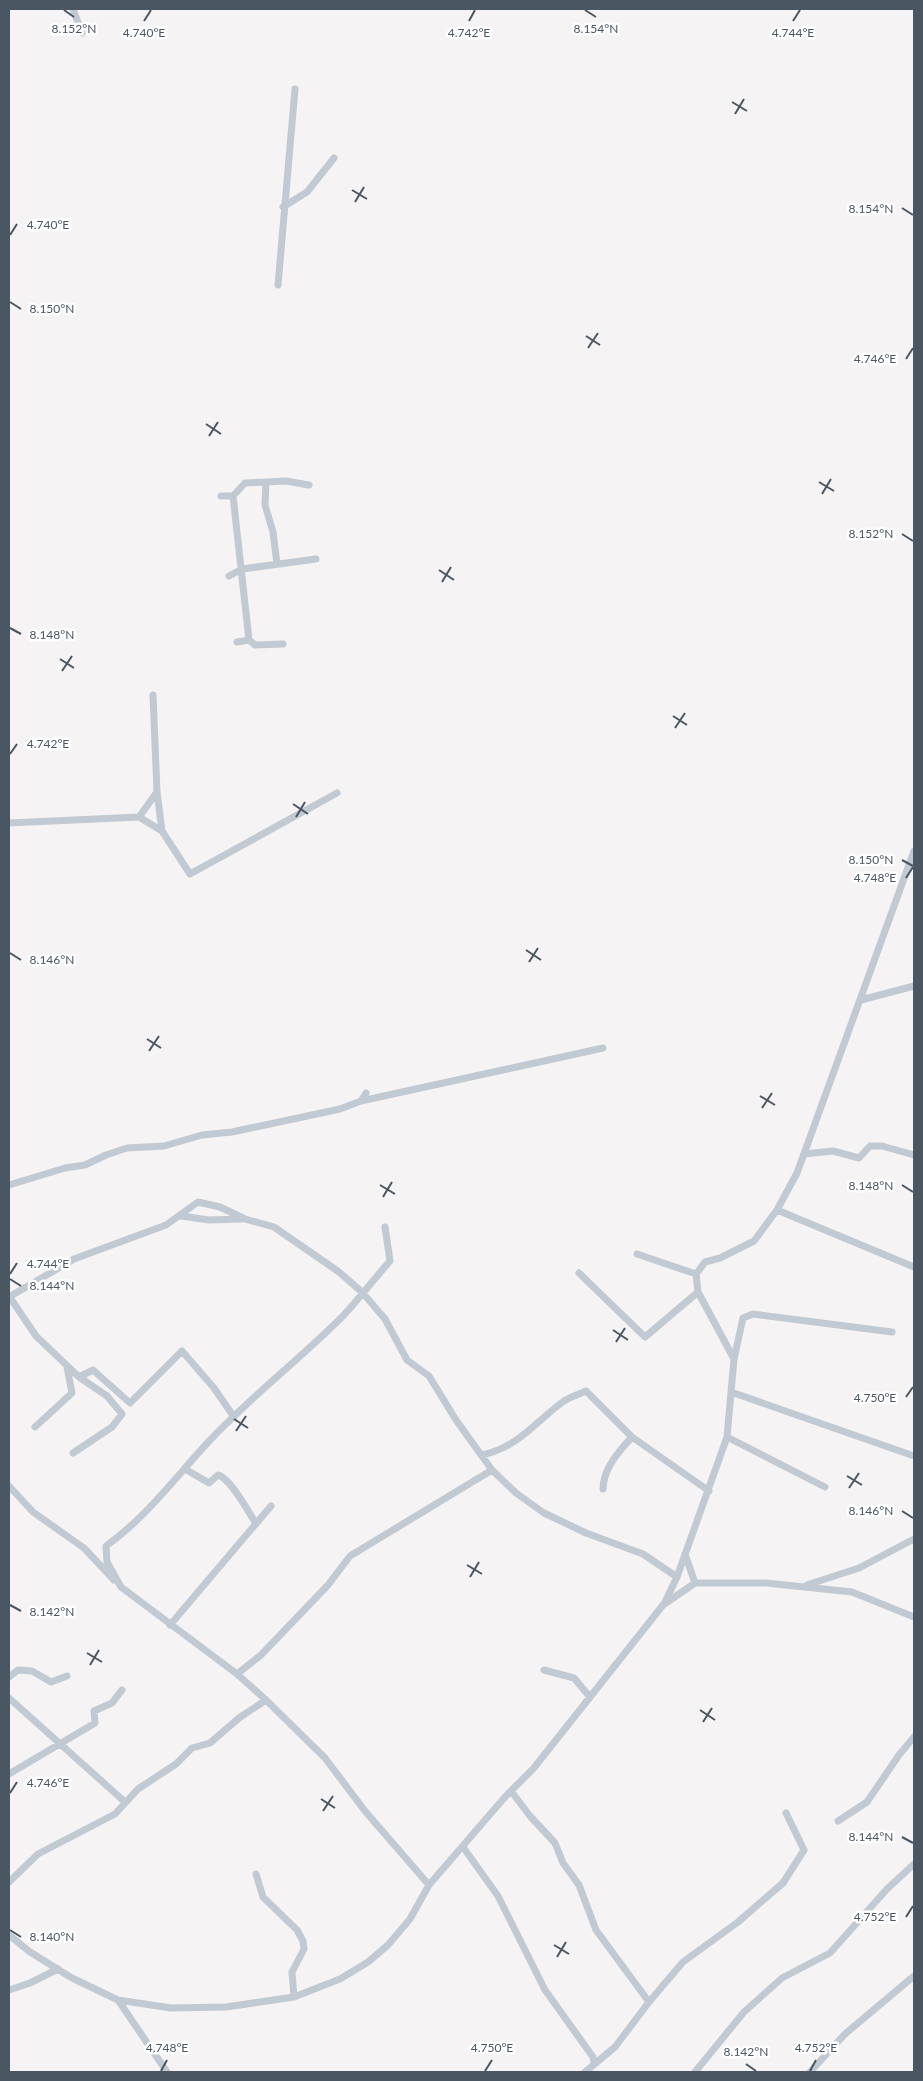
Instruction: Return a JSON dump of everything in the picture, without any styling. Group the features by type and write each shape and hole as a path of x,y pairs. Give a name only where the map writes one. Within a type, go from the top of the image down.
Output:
{"street":[{"path":"73,9 82,33"},
{"path":"278,285 283,207 295,89"},
{"path":"283,207 307,192 334,158"},
{"path":"221,496 233,496 246,483 286,481 309,485"},
{"path":"266,482 265,505 273,532 277,564"},
{"path":"233,496 249,640 255,645 283,644"},
{"path":"229,576 242,569 316,559"},
{"path":"237,642 249,640"},
{"path":"153,696 157,792 162,830 190,874 337,793"},
{"path":"139,817 157,792"},
{"path":"9,823 139,817 162,830"},
{"path":"734,1359 698,1292 696,1274 705,1262 720,1258 754,1241 777,1210 798,1174 914,850"},
{"path":"861,1000 914,986"},
{"path":"9,1185 65,1168 85,1165 127,1148 164,1146 202,1135 232,1132 340,1109 361,1101 603,1048"},
{"path":"361,1101 366,1094"},
{"path":"804,1154 833,1151 859,1158 870,1146 882,1146 914,1154"},
{"path":"73,1452 112,1427 122,1414 107,1396 67,1367 36,1336 9,1296 74,1259 166,1225 198,1202 220,1207 245,1219 274,1227 339,1272 362,1292 385,1319 407,1360 428,1376 456,1420 492,1470 516,1493 544,1514 586,1534 642,1554 677,1577"},
{"path":"777,1210 914,1267"},
{"path":"180,1216 209,1220 245,1219"},
{"path":"121,1588 107,1562 106,1546 130,1529 234,1417 343,1315 390,1261 385,1227"},
{"path":"637,1254 696,1274"},
{"path":"579,1273 645,1337 698,1292"},
{"path":"9,1935 30,1952 72,1978 118,2000 171,2008 226,2007 294,1997 340,1978 368,1962 388,1945 410,1919 429,1885 511,1791 533,1769 664,1605 677,1577 727,1438 734,1359 744,1318 753,1314 892,1332"},
{"path":"79,1377 93,1370 130,1403 182,1351 214,1388 234,1417"},
{"path":"35,1427 72,1393 67,1367"},
{"path":"482,1455 497,1452 530,1432 565,1400 586,1391 632,1437 709,1491"},
{"path":"731,1392 914,1456"},
{"path":"602,1489 603,1480 618,1451 632,1437"},
{"path":"727,1438 825,1487"},
{"path":"186,1469 209,1483 218,1475 221,1475 229,1486 234,1488 256,1524"},
{"path":"237,1674 260,1655 328,1585 350,1556 492,1470"},
{"path":"9,1486 33,1512 84,1548 121,1588 237,1674 266,1700 325,1758 365,1811 429,1885"},
{"path":"170,1625 272,1506"},
{"path":"804,1586 859,1568 914,1539"},
{"path":"685,1553 695,1583"},
{"path":"664,1605 695,1583 766,1583 852,1592 914,1617"},
{"path":"9,1677 18,1670 32,1672 51,1682 67,1676"},
{"path":"544,1670 574,1678 590,1697"},
{"path":"9,1774 16,1768 61,1745 95,1723 94,1711 112,1703 122,1690"},
{"path":"9,1698 125,1802"},
{"path":"9,1882 38,1854 115,1814 138,1789 176,1764 192,1748 204,1743 210,1743 239,1718 266,1700"},
{"path":"838,1821 867,1802 899,1755 914,1737"},
{"path":"511,1791 554,1843 563,1863 579,1885 596,1930 649,2002"},
{"path":"594,2062 615,2047 649,2002 683,1962 738,1922 783,1883 804,1850 786,1813"},
{"path":"463,1847 498,1896 544,1990 593,2057 592,2068 585,2072"},
{"path":"695,2072 744,2012 782,1978 830,1952 887,1889 914,1864"},
{"path":"256,1874 262,1897 297,1930 304,1941 304,1948 292,1972 294,1997"},
{"path":"9,1990 30,1983 58,1969"},
{"path":"810,2072 845,2034 914,1976"},
{"path":"118,2000 168,2072"}]}
